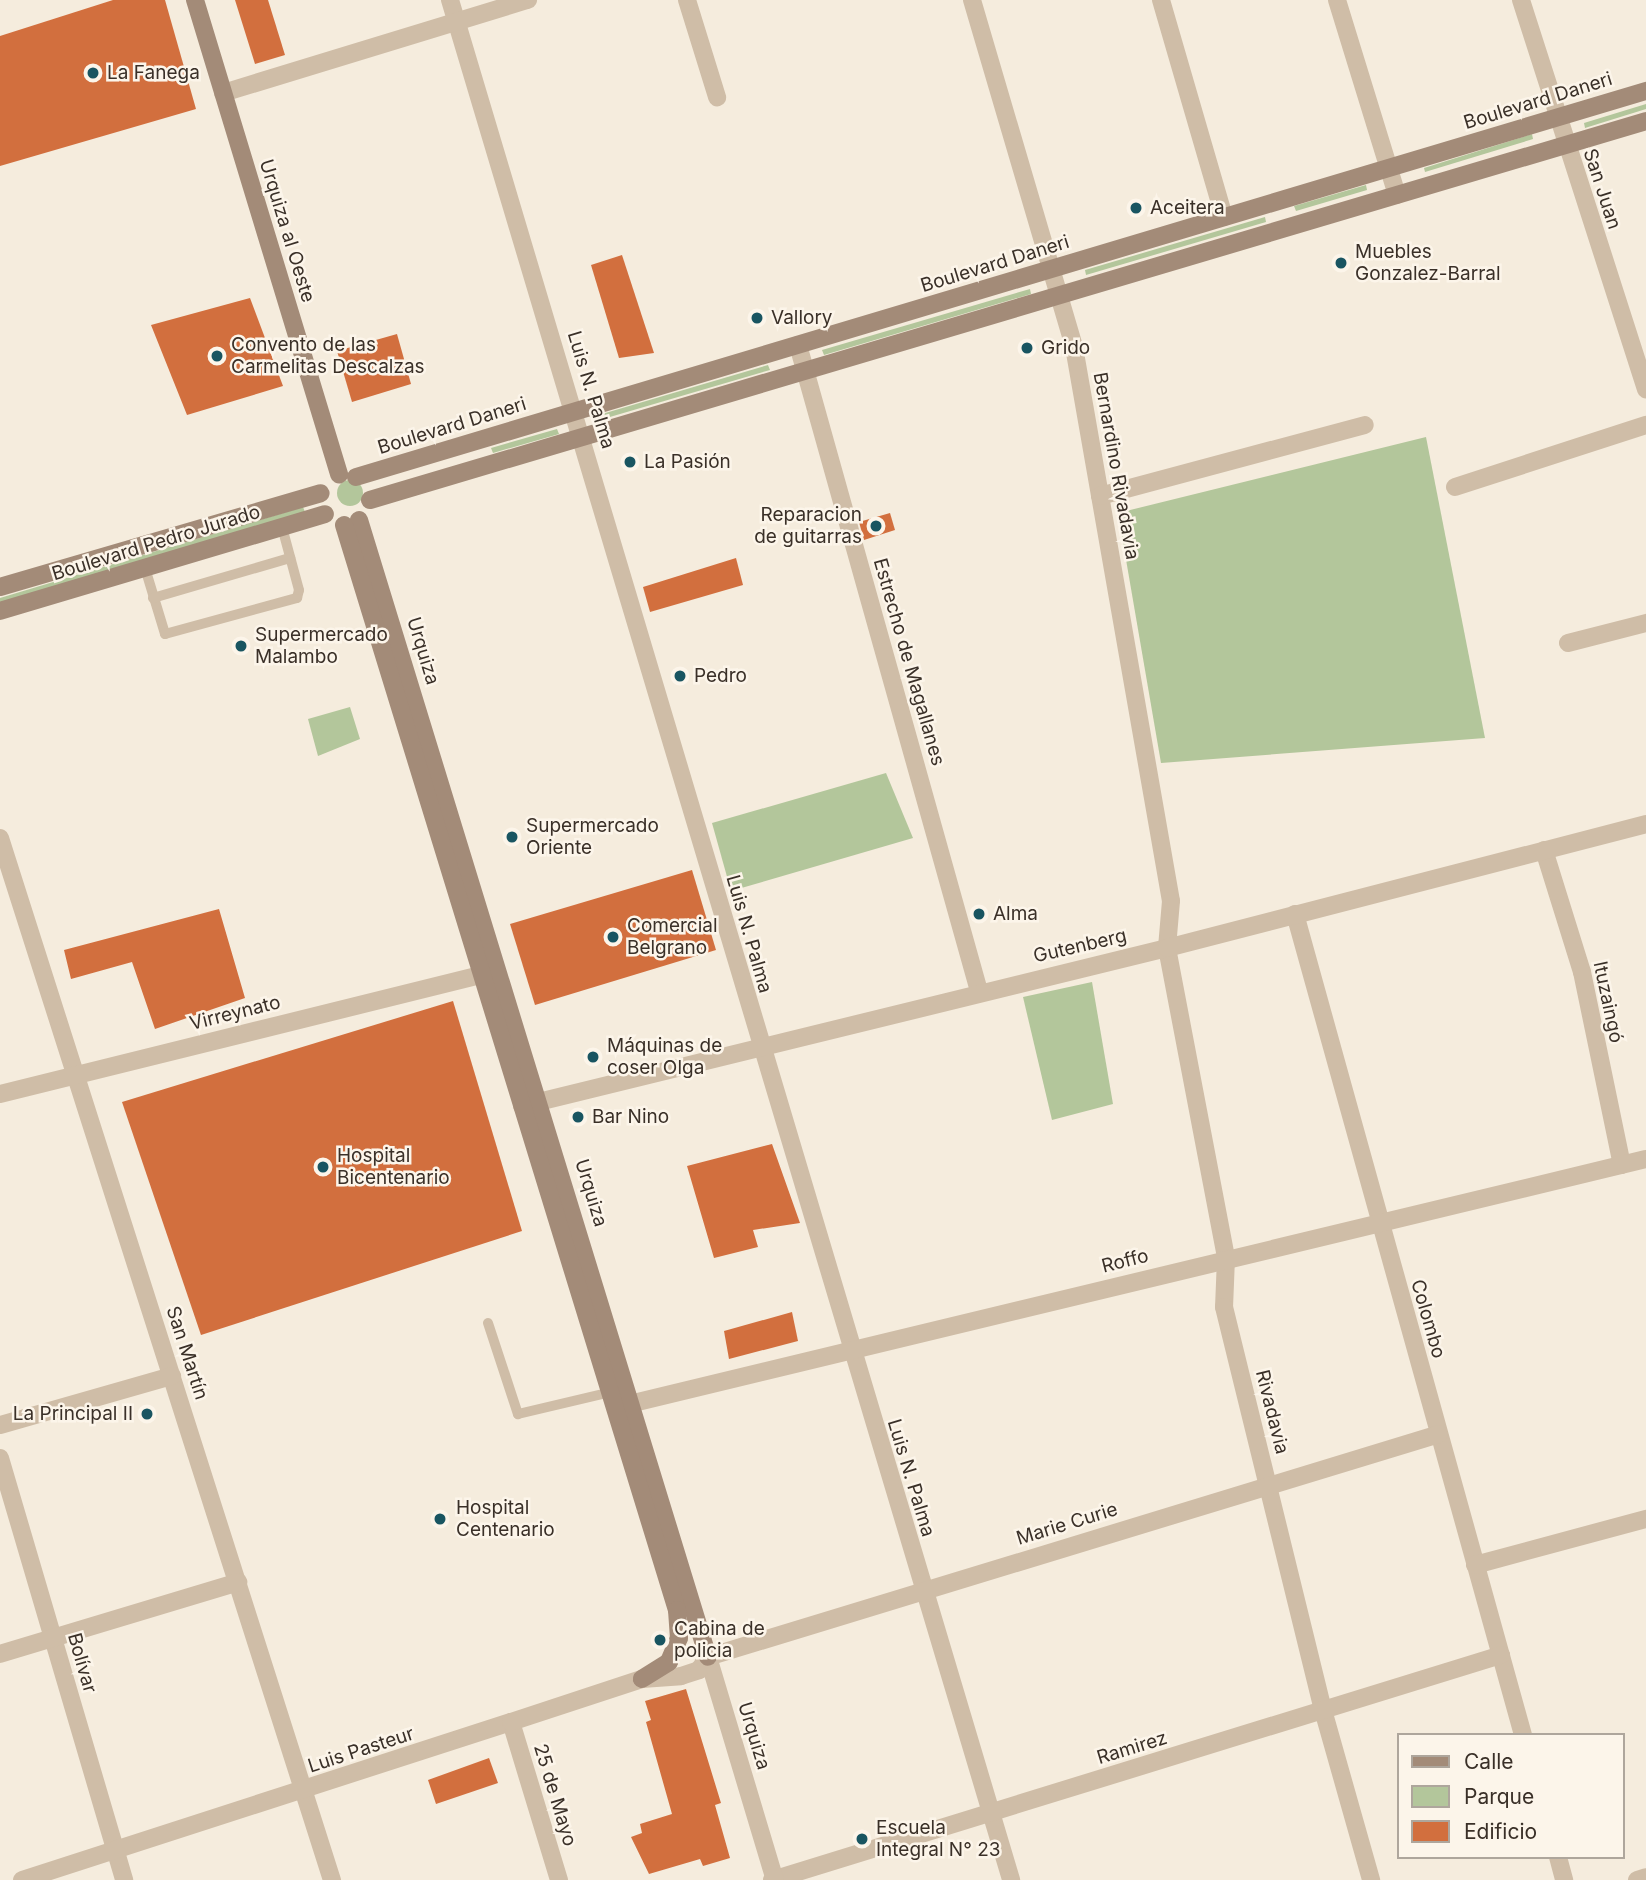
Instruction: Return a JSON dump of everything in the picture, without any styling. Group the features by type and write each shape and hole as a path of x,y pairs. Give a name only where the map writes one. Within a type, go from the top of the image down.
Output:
{"main road":[{"name":"Urquiza al Oeste","path":"195,0 347,476"},
{"name":"Boulevard Daneri","path":"347,476 467,444 1646,91"},
{"path":"370,500 366,487 347,476 320,493 325,514 352,522 370,500 1646,121"},
{"path":"1275,202 1283,229"},
{"path":"467,444 474,469"},
{"name":"Boulevard Pedro Jurado","path":"0,587 320,493"},
{"name":"Boulevard Pedro Jurado","path":"0,611 325,514"},
{"name":"Urquiza","path":"352,522 481,975 677,1610 680,1638 669,1662 642,1679"},
{"name":"Urquiza","path":"352,522 540,1101 708,1657"}],"street":[{"name":"Luis N. Palma","path":"450,0 576,411 850,1350 1011,1880"},
{"path":"223,93 528,0"},
{"path":"687,0 718,96"},
{"name":"Bernardino Rivadavia","path":"972,0 1061,295 1100,496 1171,901 1167,948"},
{"path":"1161,0 1224,217"},
{"path":"1337,0 1397,195"},
{"name":"San Juan","path":"1521,0 1646,389"},
{"name":"Estrecho de Magallanes","path":"798,345 979,991"},
{"path":"1100,496 1365,425"},
{"path":"1455,486 1646,425"},
{"path":"1568,643 1646,623"},
{"name":"Gutenberg","path":"522,1106 760,1044 1167,948 1646,824"},
{"name":"San Martín","path":"0,838 332,1880"},
{"name":"Ituzaingó","path":"1544,850 1582,972 1622,1165"},
{"name":"Colombo","path":"1295,914 1522,1733"},
{"name":"Rivadavia","path":"1167,948 1226,1258 1224,1307 1323,1710 1371,1880"},
{"name":"Virreynato","path":"0,1094 481,975"},
{"name":"Roffo","path":"612,1400 850,1350 1226,1258 1380,1225 1646,1159"},
{"path":"0,1425 172,1376"},
{"name":"Marie Curie","path":"708,1657 922,1589 1439,1434"},
{"name":"Bolívar","path":"0,1458 124,1880"},
{"path":"1475,1565 1646,1518"},
{"path":"0,1654 238,1582"},
{"name":"Ramirez","path":"774,1880 1501,1655"},
{"name":"Luis Pasteur","path":"22,1880 304,1791 642,1679 681,1676 699,1670 708,1657"},
{"name":"Urquiza","path":"708,1657 774,1880"},
{"name":"25 de Mayo","path":"511,1722 559,1880"},
{"path":"1559,1859 1564,1880"},
{"path":"1637,1880 1646,1877"}],"lane":[{"path":"145,568 162,630 169,635 297,598 282,527"},
{"path":"153,598 290,558"},
{"path":"488,1323 517,1413 612,1400"}],"green space":[{"path":"1646,104 1646,109 1585,128 1584,123"},
{"path":"1532,134 1533,139 1425,172 1424,168"},
{"path":"1366,185 1367,190 1296,211 1294,206"},
{"path":"1265,217 1266,222 1086,275 1085,270"},
{"path":"1030,289 1031,294 824,355 822,350"},
{"path":"768,365 770,370 603,419 602,414"},
{"path":"557,429 559,434 493,453 491,448"},
{"path":"1426,437 1485,738 1161,763 1118,513"},
{"path":"350,480 359,484 363,493 359,502 350,506 341,502 337,493 341,484"},
{"path":"303,507 305,512 0,603 0,598"},
{"path":"350,707 360,739 318,756 308,719"},
{"path":"886,773 913,838 731,891 712,823"},
{"path":"1092,982 1113,1104 1052,1120 1023,997"}],"building":[{"name":"La Fanega","path":"113,0 165,0 196,109 0,166 0,36"},
{"path":"235,0 268,0 285,55 255,64"},
{"path":"622,255 654,353 619,358 591,265"},
{"name":"Convento de las Carmelitas Descalzas","path":"250,298 283,386 187,415 151,325"},
{"path":"397,334 411,384 352,402 337,351"},
{"name":"Reparacion de guitarras","path":"890,513 895,530 864,540 859,522"},
{"path":"736,558 743,585 650,612 643,587"},
{"name":"Comercial Belgrano","path":"692,870 716,950 535,1005 510,924"},
{"path":"219,909 245,998 155,1029 132,962 71,979 64,950"},
{"name":"Hospital Bicentenario","path":"453,1001 522,1231 201,1335 122,1102"},
{"path":"772,1144 800,1223 753,1230 758,1247 714,1258 687,1166"},
{"path":"792,1312 798,1341 729,1359 724,1331"},
{"path":"686,1689 721,1803 715,1805 730,1858 703,1866 700,1859 649,1874 631,1837 642,1833 640,1824 672,1814 646,1722 651,1720 645,1701"},
{"path":"489,1758 498,1783 436,1804 428,1780"}],"place":[{"name":"La Fanega","path":"93,73"},
{"name":"Aceitera","path":"1136,208"},
{"name":"Muebles Gonzalez-Barral","path":"1341,263"},
{"name":"Vallory","path":"757,318"},
{"name":"Grido","path":"1027,348"},
{"name":"Convento de las Carmelitas Descalzas","path":"217,356"},
{"name":"La Pasión","path":"630,462"},
{"name":"Reparacion de guitarras","path":"876,526"},
{"name":"Supermercado Malambo","path":"241,646"},
{"name":"Pedro","path":"680,676"},
{"name":"Supermercado Oriente","path":"512,837"},
{"name":"Alma","path":"979,914"},
{"name":"Comercial Belgrano","path":"613,937"},
{"name":"Máquinas de coser Olga","path":"593,1057"},
{"name":"Bar Nino","path":"578,1117"},
{"name":"Hospital Bicentenario","path":"323,1167"},
{"name":"La Principal II","path":"147,1414"},
{"name":"Hospital Centenario","path":"440,1519"},
{"name":"Cabina de policia","path":"660,1640"},
{"name":"Escuela Integral N° 23","path":"862,1839"}]}
